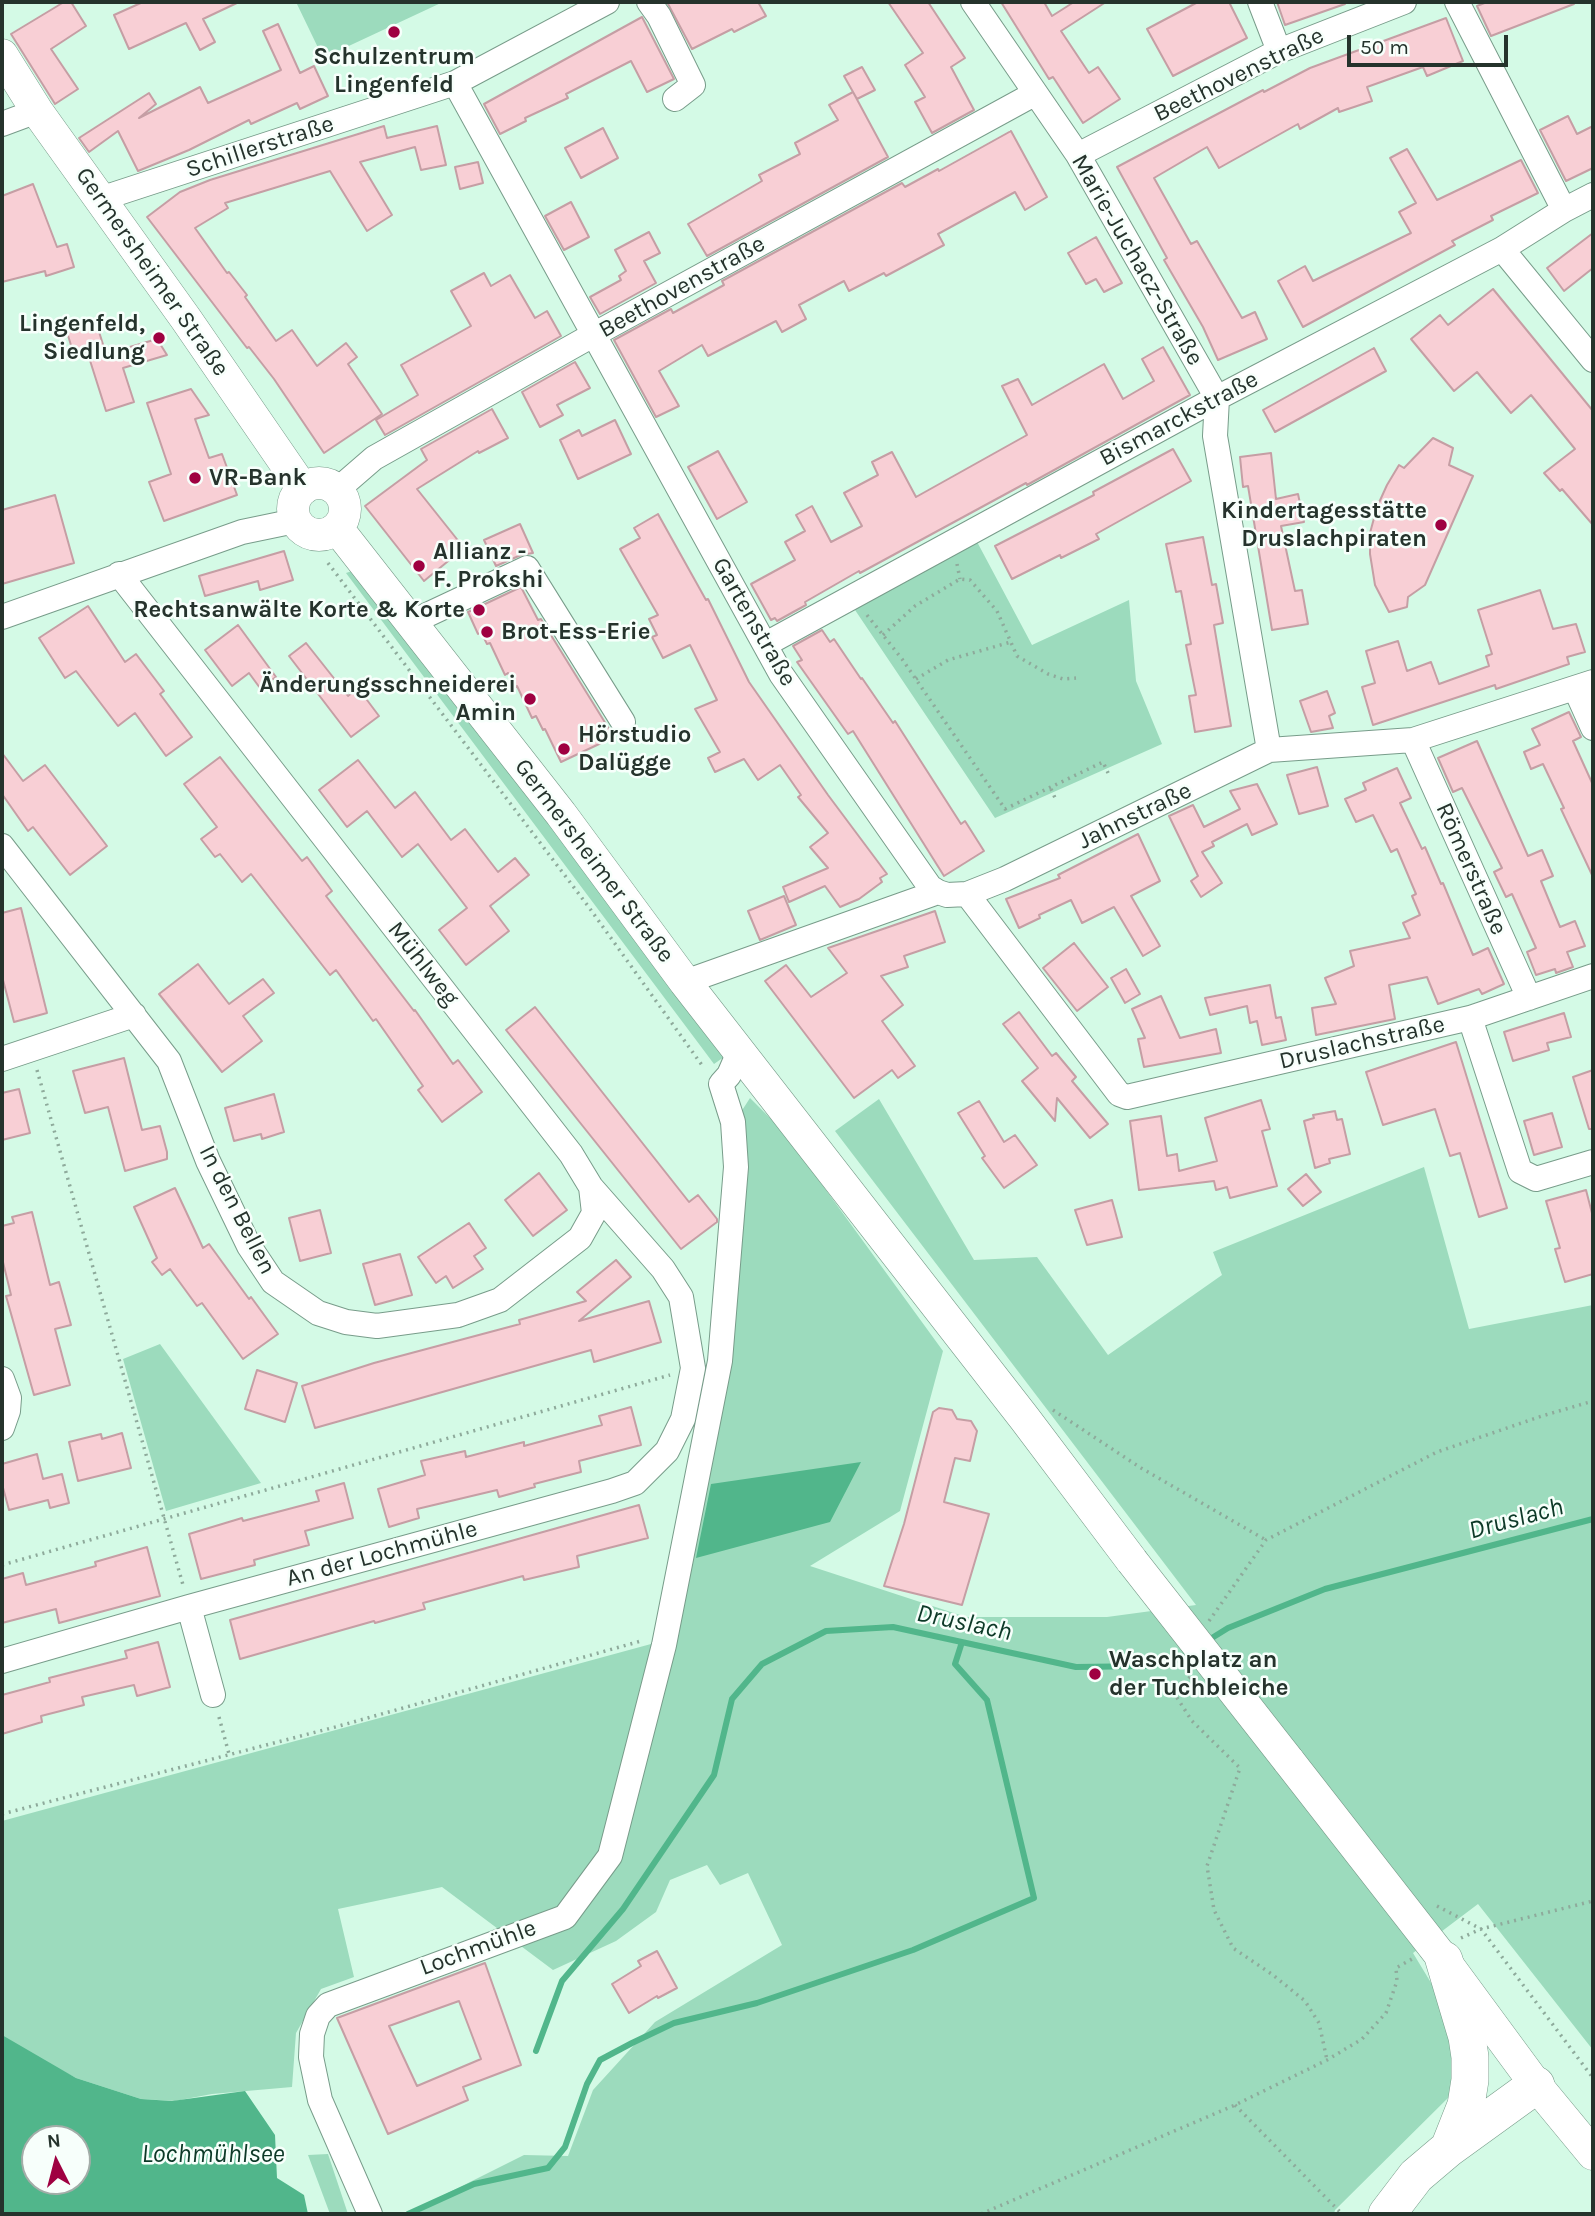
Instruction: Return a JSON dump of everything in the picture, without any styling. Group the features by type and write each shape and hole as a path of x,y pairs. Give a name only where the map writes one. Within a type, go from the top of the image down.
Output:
{"highway":[{"path":"1440,1955 1467,2037 1470,2057 1466,2105 1449,2148"},
{"path":"1387,2214 1416,2176 1449,2148 1536,2085"}],"main road":[{"name":"Germersheimer Straße","path":"2,55 37,111 303,489"},
{"path":"316,483 337,490 345,504 342,521 315,528 293,503 303,489 316,483"},
{"name":"Germersheimer Straße","path":"315,528 412,622 561,814 685,982 1440,1955 1536,2085 1593,2154"}],"street":[{"name":"Schillerstraße","path":"100,199 455,83 607,2"},
{"path":"649,2 659,16 693,85 675,99"},
{"name":"Marie-Juchacz-Straße","path":"973,2 1078,155 1217,397"},
{"path":"1260,2 1279,51"},
{"name":"Beethovenstraße","path":"1078,155 1279,51 1404,2"},
{"path":"1457,2 1564,210"},
{"name":"Gartenstraße","path":"455,83 781,674 930,887 938,892"},
{"name":"Beethovenstraße","path":"337,490 374,458 1034,94"},
{"path":"2,124 37,111"},
{"name":"Bismarckstraße","path":"766,644 1217,397 1502,249 1593,195"},
{"path":"1502,249 1593,360"},
{"path":"1217,397 1214,436 1269,750"},
{"path":"2,617 242,532 315,528"},
{"path":"412,622 527,568 623,722"},
{"name":"Mühlweg","path":"119,574 562,1143 591,1187 663,1269 681,1297 693,1368"},
{"path":"1584,685 1593,728"},
{"name":"Jahnstraße","path":"685,982 938,892 947,895 967,894 1005,879 1269,750 1413,740 1584,685"},
{"name":"Römerstraße","path":"1413,740 1529,998"},
{"name":"In den Bellen","path":"2,846 169,1061 208,1161 250,1246 273,1282 318,1313 346,1322 377,1326 458,1315 500,1300 580,1238 594,1213 591,1187"},
{"name":"Druslachstraße","path":"967,894 1119,1094 1127,1097 1470,1018 1593,976"},
{"path":"2,1059 134,1015"},
{"path":"1470,1018 1520,1171 1536,1179 1593,1162"},
{"path":"721,1084 729,1075 739,1052"},
{"name":"Lochmühle","path":"370,2214 320,2100 311,2057 312,2034 318,2016 328,2004 565,1917 610,1856 665,1639 720,1361 736,1167 733,1122 721,1084"},
{"name":"An der Lochmühle","path":"2,1661 635,1483 667,1451 678,1430 683,1419 693,1368"},
{"path":"2,1379 9,1398 2,1428"},
{"path":"190,1607 213,1695"}],"path":[{"path":"315,528 316,547 588,906 705,1070 721,1084"},
{"path":"883,635 915,606 960,579 970,580 997,611 1017,656 1048,674 1063,679 1076,678"},
{"path":"854,596 916,679 1005,809 1103,762 1109,775"},
{"path":"916,679 948,660 1012,642"},
{"path":"1051,789 1056,800"},
{"path":"31,1050 190,1607"},
{"path":"2,1565 693,1368"},
{"path":"1214,1616 1266,1540 1437,1452 1593,1401"},
{"path":"1025,1419 1045,1405 1141,1468 1266,1540"},
{"path":"2,1814 665,1639"},
{"path":"1192,1674 1174,1693 1192,1721 1240,1768 1208,1866 1214,1910 1233,1948 1305,2001 1319,2023 1327,2060"},
{"path":"213,1695 229,1754"},
{"path":"1593,1901 1481,1929 1593,2078"},
{"path":"981,2214 1234,2105 1327,2060 1362,2039 1386,2014 1397,1981 1396,1968 1408,1960 1440,1955"},
{"path":"1234,2105 1342,2214"}],"shaded area":[{"path":"296,2 443,2 323,58"},
{"path":"975,538 1032,645 1129,600 1136,681 1162,744 995,818 853,607"},
{"path":"358,569 731,1052 714,1064 346,573"},
{"path":"750,1098 783,1131 943,1351 900,1511 810,1566 966,1617 1107,1617 1196,1605 835,1131 879,1099 974,1260 1037,1257 1108,1355 1222,1275 1213,1252 1424,1167 1469,1329 1593,1305 1593,2050 1478,1904 1413,1953 1442,2001 1460,2056 1454,2092 1334,2214 419,2214 424,2205 524,2155 568,2156 593,2090 655,2022 782,1945 748,1873 720,1885 707,1865 670,1880 656,1912 616,1941 553,1970 442,1887 338,1909 354,1977 321,1989 296,2033 292,2087 212,2094 175,2101 141,2099 76,2078 2,2039 2,1821 662,1641 729,1350 741,1112"},
{"path":"160,1344 261,1483 166,1511 123,1359"},
{"path":"328,2154 348,2214 330,2214 308,2155"}],"water":[{"path":"861,1462 830,1522 696,1558 711,1484"},
{"name":"Lochmühlsee","path":"2,2035 76,2078 141,2099 172,2101 245,2091 275,2135 277,2178 304,2195 308,2214 2,2214"}],"building":[{"path":"64,2 71,2 86,26 51,49 78,89 55,104 11,34"},
{"path":"143,2 239,2 203,19 215,42 200,50 186,23 129,49 114,15"},
{"path":"667,2 758,2 766,16 692,49"},
{"path":"888,2 928,2 965,58 951,67 974,110 932,133 915,102 925,97 905,65 923,53"},
{"path":"1001,2 1044,2 1052,16 1074,2 1106,2 1061,31 1089,73 1098,67 1120,99 1083,123 1053,77 1049,79"},
{"path":"1198,2 1229,2 1247,38 1173,76 1147,29"},
{"path":"1277,2 1344,2 1345,4 1285,25"},
{"path":"1487,2 1574,4 1491,36 1477,6"},
{"path":"642,17 674,79 647,92 631,61 566,94 568,98 525,118 526,121 500,134 484,104"},
{"path":"1446,18 1463,61 1427,76 1423,67 1367,87 1372,101 1339,112 1338,108 1300,129 1298,124 1219,168 1207,147 1154,178 1191,244 1197,241 1242,318 1255,312 1267,339 1218,360 1203,327 1164,260 1167,258 1117,167 1310,68"},
{"path":"278,24 300,73 314,66 328,96 300,109 297,103 251,124 249,120 189,150 138,171 118,131 89,152 79,138 149,93 156,104 139,118 200,87 208,103 281,70 263,31"},
{"path":"862,67 875,90 857,99 844,76"},
{"path":"853,92 888,157 707,256 688,224 762,181 759,175 800,154 795,143 838,120 829,105"},
{"path":"1568,116 1577,134 1593,126 1593,168 1566,181 1540,130"},
{"path":"384,126 387,138 437,126 446,165 421,170 415,147 360,162 392,215 367,231 330,171 225,203 228,208 195,228 227,273 229,272 247,295 245,297 276,341 292,330 317,366 346,343 357,357 348,364 382,414 324,453 274,379 249,347 247,348 147,217 180,192 210,180"},
{"path":"603,128 618,158 581,178 565,148"},
{"path":"1011,131 1047,197 1025,210 1015,192 938,234 944,245 886,276 884,273 849,291 844,281 799,305 806,319 782,332 776,321 708,356 702,345 659,371 679,406 656,417 614,340 671,309 673,313 724,285 722,281 902,183 905,187 938,169 939,171"},
{"path":"1407,149 1437,200 1521,160 1538,193 1491,216 1493,220 1452,241 1455,245 1303,327 1278,281 1305,266 1313,281 1411,233 1399,212 1416,203 1390,158"},
{"path":"478,162 483,183 460,189 455,167"},
{"path":"33,184 57,247 67,244 74,267 46,276 45,271 2,282 2,196"},
{"path":"571,202 589,237 564,250 545,216"},
{"path":"649,232 660,253 644,261 656,283 600,314 590,297 621,280 619,276 626,271 615,250"},
{"path":"1593,233 1593,268 1564,291 1547,268"},
{"path":"1096,237 1122,283 1104,292 1096,279 1086,284 1068,253"},
{"path":"484,273 491,286 510,275 535,318 547,311 561,336 385,435 376,420 418,395 401,365 471,326 451,291"},
{"path":"1493,289 1593,411 1593,525 1562,489 1560,491 1544,473 1575,449 1531,395 1511,413 1477,372 1454,391 1411,339 1440,315 1448,325"},
{"path":"95,319 106,354 157,339 167,355 123,368 134,402 106,411 87,351 74,355 66,329"},
{"path":"1163,347 1190,395 1027,485 1026,483 860,573 859,571 777,621 775,618 771,620 751,584 795,560 785,542 805,531 796,515 812,506 831,542 862,526 844,493 878,475 872,462 892,452 916,497 1027,435 1002,386 1018,379 1032,405 1104,364 1123,399 1154,381 1142,359"},
{"path":"1374,348 1386,371 1275,432 1263,410"},
{"path":"575,362 590,388 557,405 563,415 540,427 522,392"},
{"name":"VR-Bank","path":"191,389 209,415 195,419 209,458 222,454 237,495 164,521 149,482 171,474 147,403"},
{"path":"492,409 508,438 479,453 478,451 417,489 464,548 424,581 365,506 427,460 421,449"},
{"path":"615,420 631,454 578,479 560,440 579,430 582,436"},
{"path":"1433,438 1453,448 1449,465 1473,476 1425,585 1408,597 1407,607 1389,612 1375,585 1370,533 1377,507 1399,465 1404,468"},
{"path":"1173,449 1191,481 1096,534 1099,539 1012,579 995,546 1094,495 1093,492"},
{"path":"718,451 747,502 717,519 688,467"},
{"path":"1271,453 1276,499 1298,494 1304,522 1281,526 1295,591 1302,590 1308,624 1272,630 1248,486 1243,487 1240,457"},
{"path":"55,495 74,563 2,584 2,510"},
{"path":"658,514 706,600 708,599 749,682 887,874 880,878 882,882 859,899 840,907 825,886 789,902 783,887 828,868 810,847 828,833 798,797 801,795 780,765 758,780 744,759 715,772 708,758 720,752 695,709 717,700 690,645 663,658 652,637 657,635 649,619 658,615 620,549 640,538 634,528"},
{"path":"520,524 533,553 496,566 484,540"},
{"path":"1203,537 1212,585 1216,584 1223,623 1214,625 1231,726 1195,732 1189,696 1196,695 1186,645 1191,644 1181,591 1176,592 1166,544"},
{"path":"284,551 293,580 260,590 258,581 205,596 199,576"},
{"path":"521,587 538,620 541,619 614,737 561,762 545,729 543,730 536,716 532,718 517,686 515,688 508,673 505,675 490,643 487,644 481,632 478,634 468,612"},
{"path":"1540,590 1553,629 1576,624 1585,652 1567,657 1569,664 1496,689 1495,685 1373,725 1362,687 1375,683 1366,651 1398,641 1407,671 1431,662 1439,684 1489,666 1486,656 1492,654 1478,610"},
{"path":"88,606 125,662 136,654 164,691 160,694 192,737 166,756 135,713 118,726 76,671 65,678 39,638"},
{"path":"238,625 276,677 260,688 249,673 232,686 205,650"},
{"path":"822,630 830,642 834,639 893,723 895,721 961,824 965,821 984,851 944,876 853,731 848,734 797,662 802,660 793,646"},
{"path":"306,643 348,696 358,688 379,716 351,737 289,656"},
{"path":"1327,691 1335,713 1329,716 1333,728 1311,732 1300,701"},
{"path":"1569,712 1581,737 1573,741 1593,785 1593,877 1543,764 1531,769 1524,752 1540,745 1532,729"},
{"path":"1477,741 1528,856 1542,850 1553,876 1541,881 1560,927 1575,921 1585,946 1567,952 1573,967 1556,973 1555,969 1536,975 1527,952 1536,948 1512,894 1506,897 1494,872 1502,868 1462,788 1453,792 1438,758"},
{"path":"2,753 23,781 45,765 107,846 70,875 33,827 28,831 2,794"},
{"path":"220,757 302,861 307,857 332,891 326,896 415,1010 453,1064 458,1060 482,1092 442,1122 418,1090 423,1086 376,1019 373,1021 336,970 330,975 251,874 242,882 220,854 215,857 201,839 217,827 184,784"},
{"path":"358,760 395,808 415,792 451,840 465,829 498,872 515,858 529,875 490,906 509,931 466,965 439,930 467,908 418,844 402,857 367,811 347,827 319,790"},
{"path":"1317,767 1328,806 1299,814 1287,775"},
{"path":"1397,768 1411,798 1400,803 1422,849 1425,847 1441,884 1443,883 1473,955 1488,948 1504,984 1482,994 1479,989 1438,1004 1427,977 1389,985 1395,1019 1316,1035 1312,1008 1336,1004 1325,978 1354,966 1350,951 1410,938 1403,923 1420,915 1412,896 1416,894 1397,849 1391,852 1373,815 1356,822 1345,799 1366,790 1363,783"},
{"path":"1257,784 1277,824 1252,835 1247,824 1212,842 1214,846 1202,852 1222,883 1201,897 1191,881 1198,876 1169,816 1193,805 1204,827 1240,809 1230,791"},
{"path":"1138,834 1160,881 1131,896 1160,946 1143,956 1114,907 1082,923 1071,900 1019,928 1006,899 1060,878 1058,875"},
{"path":"784,896 796,925 760,940 748,911"},
{"path":"21,908 47,1013 14,1022 2,976 2,913"},
{"path":"935,911 945,942 904,956 908,967 881,976 903,1005 882,1021 915,1066 898,1078 892,1070 854,1098 765,981 786,965 811,997 847,973 828,948"},
{"path":"1074,943 1108,987 1077,1011 1043,968"},
{"path":"198,964 229,1004 263,979 274,993 243,1016 262,1041 222,1072 159,994"},
{"path":"1126,969 1140,994 1125,1003 1111,978"},
{"path":"1270,985 1276,1018 1281,1017 1286,1040 1262,1045 1257,1021 1250,1023 1247,1006 1210,1015 1205,998"},
{"path":"1161,996 1180,1038 1216,1029 1221,1053 1144,1067 1138,1039 1145,1038 1132,1009"},
{"path":"535,1007 689,1202 698,1195 717,1219 717,1222 681,1249 506,1030"},
{"path":"1019,1012 1052,1056 1056,1053 1076,1077 1072,1081 1108,1124 1090,1138 1057,1098 1055,1121 1022,1081 1038,1068 1003,1024"},
{"path":"1564,1013 1571,1037 1547,1043 1549,1050 1513,1061 1504,1032"},
{"path":"1456,1042 1507,1208 1479,1217 1460,1153 1450,1156 1435,1109 1383,1125 1366,1072"},
{"path":"124,1058 142,1130 160,1126 167,1152 167,1159 125,1171 108,1107 85,1113 73,1071"},
{"path":"1593,1070 1593,1129 1589,1129 1573,1077"},
{"path":"19,1089 30,1133 2,1140 2,1093"},
{"path":"274,1094 284,1132 262,1139 261,1134 234,1141 225,1108"},
{"path":"1261,1100 1270,1129 1262,1131 1277,1186 1230,1198 1227,1187 1216,1190 1214,1181 1139,1190 1130,1121 1161,1116 1167,1156 1177,1154 1179,1171 1217,1161 1205,1118"},
{"path":"979,1101 1004,1142 1015,1135 1037,1165 1004,1188 982,1158 985,1156 958,1113"},
{"path":"1335,1111 1337,1120 1342,1119 1350,1154 1329,1159 1330,1163 1315,1168 1304,1121 1314,1118 1313,1115"},
{"path":"1552,1113 1562,1147 1534,1155 1524,1121"},
{"path":"539,1173 567,1210 533,1236 505,1200"},
{"path":"1306,1174 1321,1192 1303,1206 1288,1189"},
{"path":"175,1188 203,1248 209,1244 278,1334 243,1359 202,1303 197,1306 170,1269 162,1275 152,1262 157,1258 134,1207"},
{"path":"1586,1190 1593,1217 1593,1274 1565,1282 1555,1249 1560,1248 1546,1201"},
{"path":"1112,1200 1122,1237 1087,1245 1075,1210"},
{"path":"320,1210 331,1253 300,1261 289,1218"},
{"path":"32,1212 50,1285 59,1282 71,1325 55,1329 70,1385 34,1395 6,1296 11,1295 2,1258 2,1226 14,1223 12,1217"},
{"path":"469,1223 486,1248 474,1256 483,1269 453,1288 446,1276 436,1283 418,1257"},
{"path":"400,1254 412,1295 375,1305 363,1264"},
{"path":"616,1260 631,1277 579,1321 649,1301 661,1342 594,1362 591,1350 315,1428 302,1386 374,1363 520,1324 519,1320 586,1301 577,1292"},
{"path":"257,1370 297,1383 285,1422 245,1409"},
{"path":"631,1407 641,1445 579,1461 581,1472 534,1484 535,1487 499,1497 497,1490 417,1509 419,1518 389,1527 378,1489 425,1475 421,1461 465,1451 466,1457 524,1442 524,1446 602,1425 599,1416"},
{"path":"939,1408 952,1410 957,1419 971,1421 977,1431 970,1461 955,1458 944,1502 989,1514 962,1605 884,1586 904,1524 933,1412"},
{"path":"122,1433 131,1468 78,1481 69,1442 101,1434 102,1439"},
{"path":"37,1454 43,1479 62,1474 69,1503 50,1508 48,1500 9,1510 2,1484 2,1464"},
{"path":"344,1483 353,1518 305,1531 309,1545 254,1560 255,1565 201,1579 189,1534 242,1518 243,1521 319,1501 316,1491"},
{"path":"639,1505 648,1538 577,1556 579,1567 524,1580 523,1576 423,1603 425,1609 240,1659 230,1620"},
{"path":"147,1547 160,1596 59,1623 56,1609 2,1623 2,1579 23,1573 26,1585 96,1566 95,1562"},
{"path":"158,1642 170,1687 137,1696 134,1685 82,1697 84,1705 41,1716 42,1722 2,1734 2,1695 50,1682 49,1678 127,1658 125,1651"},
{"path":"657,1951 677,1988 658,1998 657,1996 629,2013 612,1984 641,1966 638,1961"},
{"path":"485,1963 521,2065 463,2087 468,2100 388,2134 337,2018","holes":["459,2001 481,2059 417,2086 389,2026"]}],"waterway":[{"name":"Druslach","path":"1207,1641 1228,1628 1325,1589 1593,1519"},
{"name":"Druslach","path":"536,2051 562,1981 623,1909 714,1775 732,1699 762,1664 826,1631 893,1627 1076,1667 1149,1666 1177,1660 1192,1650"},
{"path":"408,2214 474,2184 548,2168 565,2147 587,2084 600,2060 632,2043 674,2023 757,2003 913,1950 1034,1898 987,1700 955,1664 962,1642"}],"place":[{"name":"Schulzentrum Lingenfeld","path":"394,32"},
{"name":"Lingenfeld, Siedlung","path":"159,338"},
{"name":"VR-Bank","path":"195,478"},
{"name":"Kindertagesstätte Druslachpiraten","path":"1441,525"},
{"name":"Allianz - F. Prokshi","path":"419,566"},
{"name":"Rechtsanwälte Korte & Korte","path":"479,610"},
{"name":"Brot-Ess-Erie","path":"487,632"},
{"name":"Änderungsschneiderei Amin","path":"530,699"},
{"name":"Hörstudio Dalügge","path":"564,749"},
{"name":"Waschplatz an der Tuchbleiche","path":"1095,1674"}]}
